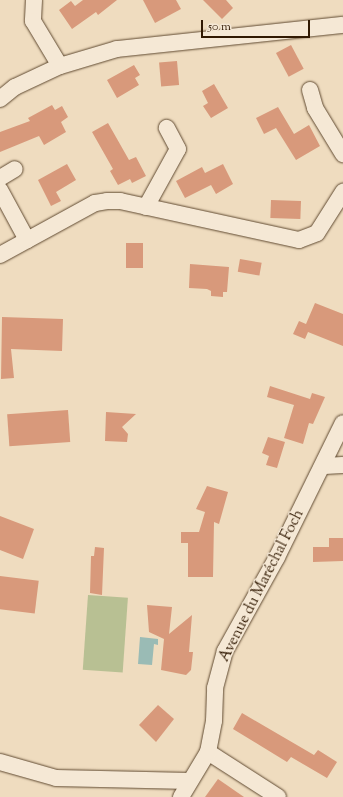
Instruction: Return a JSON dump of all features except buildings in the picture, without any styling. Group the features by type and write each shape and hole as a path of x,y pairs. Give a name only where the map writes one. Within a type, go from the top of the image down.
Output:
{"street":[{"path":"34,0 33,21 60,66"},
{"path":"0,98 16,87 60,66 117,49 343,25"},
{"path":"310,90 315,108 343,154"},
{"path":"146,207 178,149 167,128"},
{"path":"0,178 15,170"},
{"path":"0,190 27,240"},
{"path":"0,255 95,203 120,201 299,240 317,233 343,192"},
{"name":"Avenue du Maréchal Foch","path":"181,797 208,752 214,721 215,688 225,651 324,466 343,423"},
{"path":"324,466 343,465"},
{"path":"208,752 278,797"},
{"path":"0,762 56,778 190,781"}],"green space":[{"path":"88,595 128,598 123,673 83,670"}],"water":[{"path":"140,637 158,639 158,645 154,644 152,665 138,664"}]}
